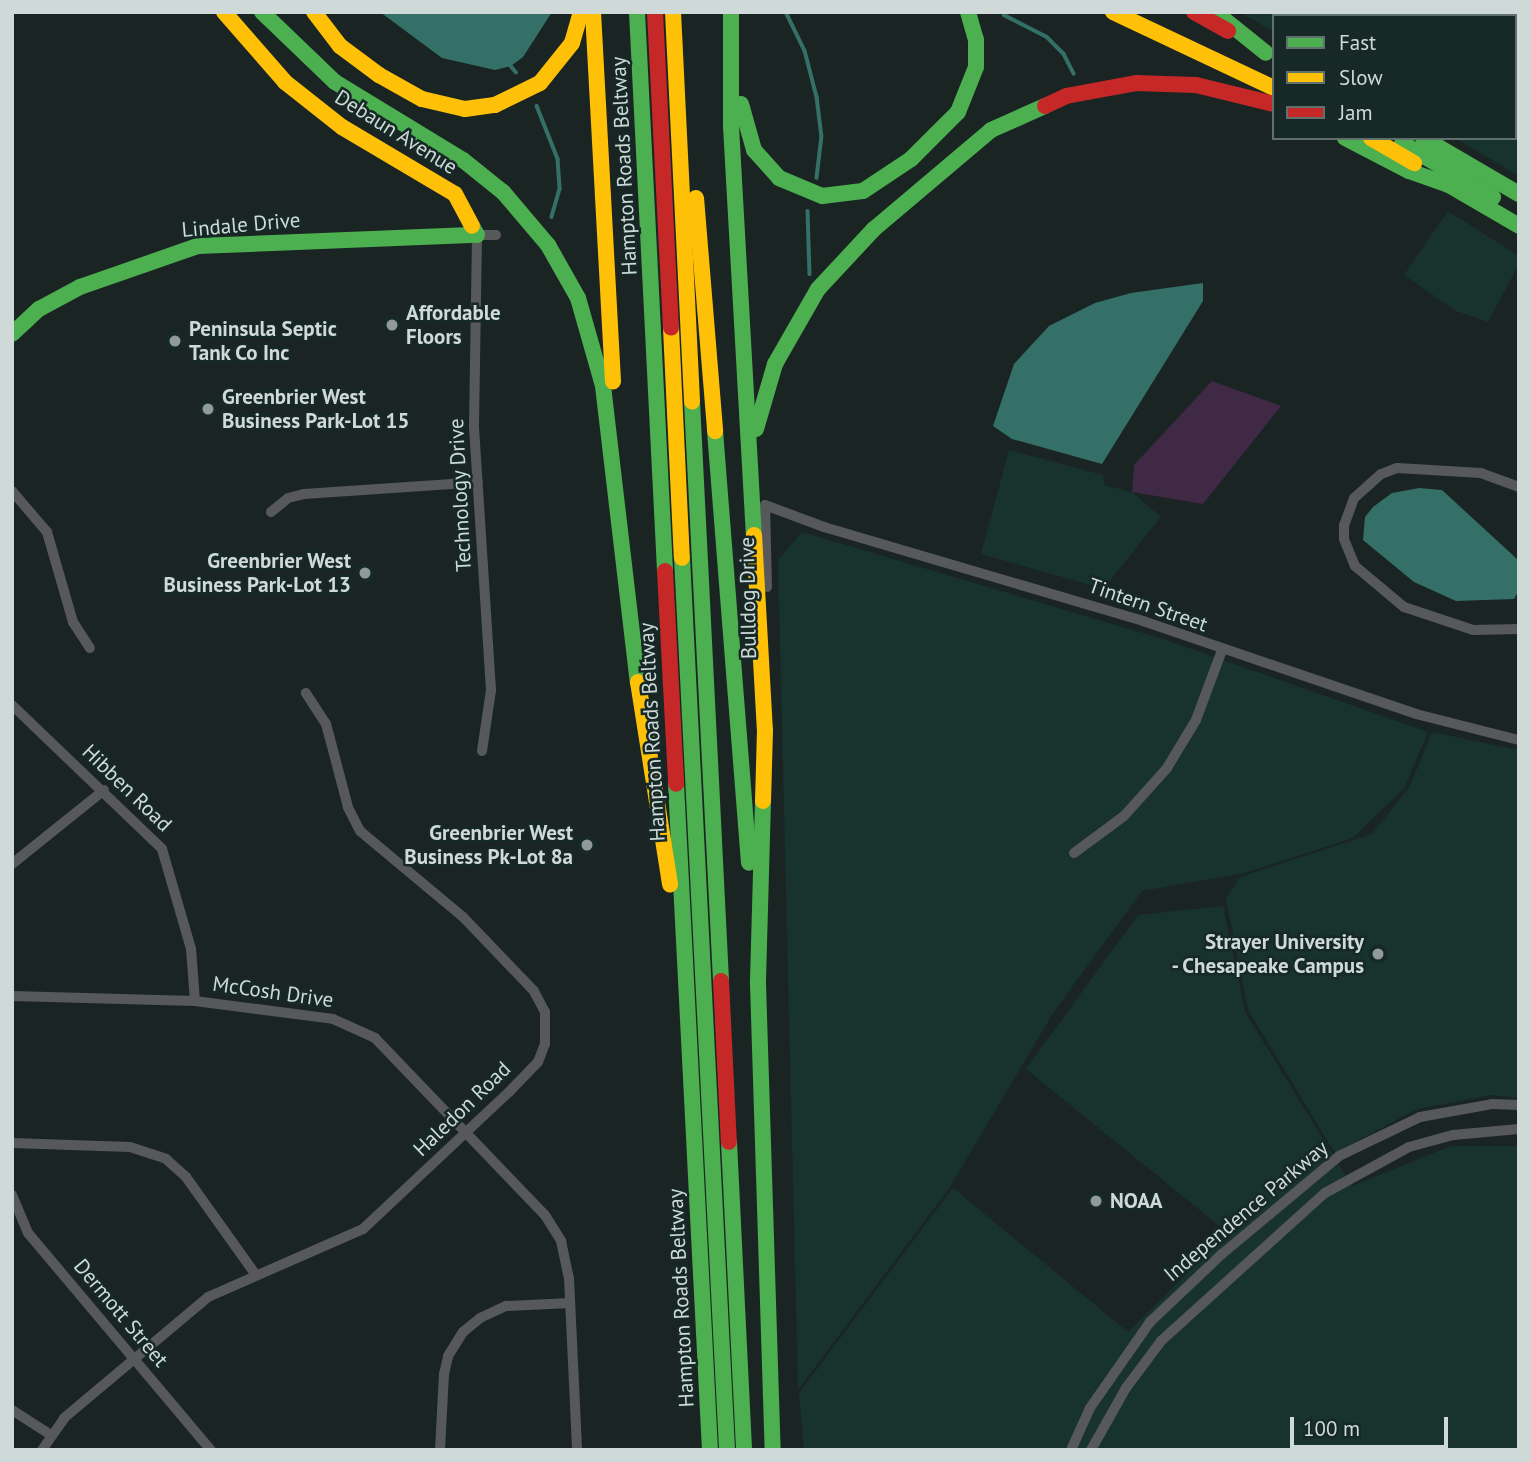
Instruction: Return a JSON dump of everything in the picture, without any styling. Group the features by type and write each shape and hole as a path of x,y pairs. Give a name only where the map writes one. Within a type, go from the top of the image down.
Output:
{"main road":[{"name":"Debaun Avenue","path":"224,12 285,82 332,119 455,194 477,235"},
{"path":"262,12 334,82 483,175 548,245 578,298 599,363 642,715 686,986"},
{"path":"314,12 340,46 379,75 422,99 465,108 495,106 540,83 572,43 581,12"},
{"path":"593,12 621,533"},
{"name":"Hampton Roads Beltway","path":"637,12 710,1450"},
{"path":"655,12 727,1450"},
{"path":"673,12 744,1450"},
{"path":"683,12 750,1450"},
{"path":"731,14 743,117 754,150 789,185 811,194 834,196 878,184 928,144 958,112 976,67 976,40 968,12"},
{"path":"1113,12 1272,87"},
{"path":"1194,12 1270,55"},
{"path":"1215,12 1270,55"},
{"path":"731,14 732,127 765,730 758,984"},
{"path":"752,494 757,415 775,364 802,312 851,250 975,141 1047,103 1118,85 1196,85 1272,104"},
{"path":"688,112 758,984 773,1450"},
{"path":"1349,140 1409,171 1449,185"},
{"path":"1374,140 1519,226"},
{"path":"1396,140 1519,213"},
{"path":"1426,140 1519,194"},
{"name":"Lindale Drive","path":"12,334 39,309 80,287 142,262 198,246 477,235"}],"street":[{"name":"Lindale Drive","path":"477,235 496,235"},
{"name":"Technology Drive","path":"477,235 474,426 491,690 482,751"},
{"path":"1519,487 1480,473 1397,468 1381,474 1353,498 1344,532 1355,566 1404,607 1473,630 1519,629"},
{"path":"271,512 288,498 304,494 478,482"},
{"path":"12,491 47,532 73,622 90,648"},
{"name":"Tintern Street","path":"765,505 824,527 1138,619 1222,650 1416,714 1519,740"},
{"name":"Bulldog Drive","path":"765,505 770,690"},
{"path":"1074,853 1124,816 1167,768 1199,713 1222,650"},
{"name":"Haledon Road","path":"42,1450 64,1418 208,1297 363,1229 540,1058 547,1031 542,1005 463,917 360,831 348,807 326,724 306,693"},
{"name":"Hibben Road","path":"12,705 154,839 170,865 191,949 195,1001"},
{"path":"12,864 104,790"},
{"name":"McCosh Drive","path":"12,996 195,1001 333,1019 364,1030 466,1131 552,1223 564,1249 570,1303 578,1450"},
{"name":"Independence Parkway","path":"1071,1450 1090,1408 1150,1322 1175,1295 1329,1164 1387,1130 1420,1118 1492,1104 1519,1105"},
{"name":"Independence Parkway","path":"1091,1450 1126,1388 1161,1341 1325,1193 1409,1147 1453,1135 1519,1129"},
{"path":"12,1144 130,1147 166,1159 186,1177 256,1275"},
{"name":"Dermott Street","path":"12,1195 28,1233 211,1450"},
{"path":"440,1450 444,1374 448,1356 463,1332 480,1318 506,1306 570,1303"},
{"path":"12,1410 51,1435"}],"shaded area":[{"path":"380,12 552,12 523,57 511,66 495,70 442,58"},
{"path":"1240,12 1519,12 1519,176 1458,140 1517,140 1517,14 1272,14 1272,31"},
{"path":"1448,211 1519,256 1519,264 1488,322 1456,311 1404,275"},
{"path":"1203,283 1203,301 1102,464 1012,439 993,426 1014,364 1049,326 1095,303 1131,293"},
{"path":"1212,381 1281,406 1203,504 1132,492 1134,465"},
{"path":"1009,450 1103,475 1104,485 1132,492 1161,517 1109,582 1097,579 1094,586 981,554"},
{"path":"1419,488 1442,490 1517,559 1519,590 1514,599 1456,601 1414,582 1363,540 1365,517 1373,507 1392,493"},
{"path":"802,532 1163,639 1428,732 1405,787 1353,838 1244,873 1142,891 1053,1013 950,1187 798,1390 778,560"},
{"name":"Strayer University - Chesapeake Campus","path":"1432,732 1519,750 1519,1098 1492,1095 1417,1109 1335,1153 1248,1010 1226,899 1240,877 1372,834 1410,786"},
{"path":"1223,906 1245,1012 1352,1186 1451,1146 1519,1146 1519,1450 804,1450 799,1393 953,1188 1128,1332 1228,1233 1026,1069 1138,915"}],"waterway":[{"path":"786,12 805,51 817,97 822,136 817,178"},
{"path":"1004,15 1047,37 1064,54 1074,74"},
{"path":"511,66 516,72"},
{"path":"537,106 558,159 560,189 552,217"},
{"path":"808,211 810,274"}],"traffic: fast":[{"path":"262,12 335,82 463,160 503,192 548,245 578,298 603,386 638,682"},
{"path":"637,12 665,571"},
{"path":"731,12 731,126 754,535"},
{"path":"741,104 754,150 779,178 822,196 863,191 911,159 958,112 976,67 976,40 968,12"},
{"path":"1215,12 1266,53"},
{"path":"756,429 775,364 818,289 874,229 991,130 1045,106"},
{"path":"1349,140 1409,171 1449,185"},
{"path":"1426,140 1519,194"},
{"path":"1402,143 1493,197"},
{"path":"1437,178 1519,226"},
{"path":"12,334 39,309 80,287 198,246 477,235 472,226"},
{"path":"692,402 721,981"},
{"path":"715,431 749,863"},
{"path":"682,558 727,1450"},
{"path":"676,784 710,1450"},
{"path":"763,801 758,984 773,1450"},
{"path":"729,1142 744,1450"}],"traffic: slow":[{"path":"224,12 285,82 342,127 455,194 472,226"},
{"path":"314,12 340,46 379,75 422,99 465,109 495,105 540,83 572,43 581,12"},
{"path":"593,12 613,381"},
{"path":"673,12 692,402"},
{"path":"1113,12 1272,87"},
{"path":"1374,140 1414,163"},
{"path":"696,198 715,431"},
{"path":"671,328 682,558"},
{"path":"754,535 765,730 763,801"},
{"path":"638,682 670,884"}],"traffic: jam":[{"path":"655,12 671,328"},
{"path":"1194,12 1228,31"},
{"path":"1045,106 1066,96 1136,83 1196,85 1272,104"},
{"path":"665,571 676,784"},
{"path":"721,981 729,1142"}],"place":[{"name":"Affordable Floors","path":"392,325"},
{"name":"Peninsula Septic Tank Co Inc","path":"175,341"},
{"name":"Greenbrier West Business Park-Lot 15","path":"208,409"},
{"name":"Greenbrier West Business Park-Lot 13","path":"365,573"},
{"name":"Greenbrier West Business Pk-Lot 8a","path":"587,845"},
{"name":"Strayer University - Chesapeake Campus","path":"1378,954"},
{"name":"NOAA","path":"1096,1201"}]}
